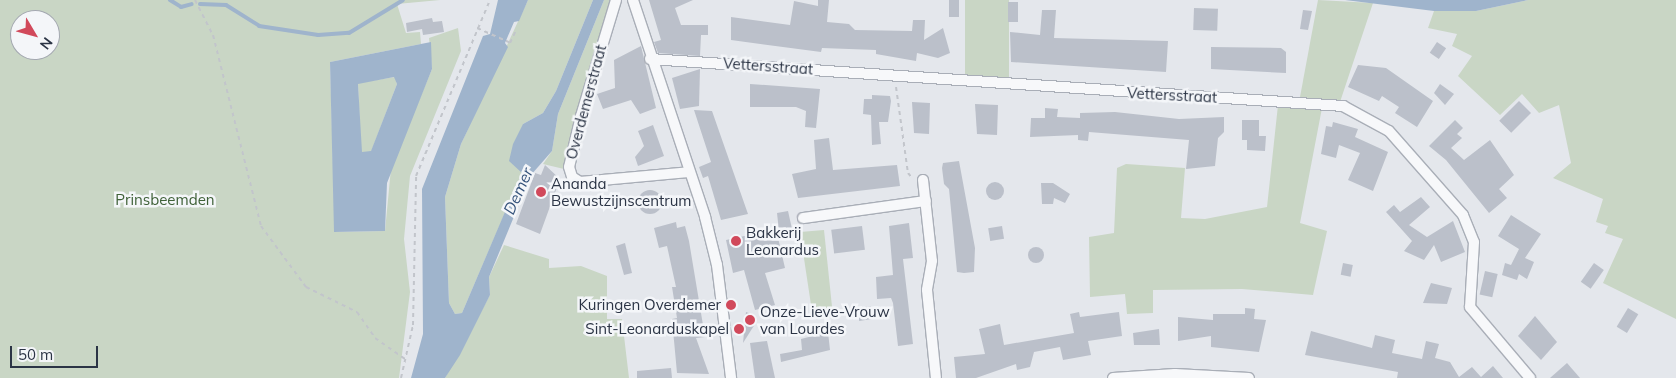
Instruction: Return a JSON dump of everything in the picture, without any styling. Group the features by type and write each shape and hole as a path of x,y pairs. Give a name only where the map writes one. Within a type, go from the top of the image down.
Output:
{"street":[{"name":"Overdemerstraat","path":"616,0 580,116 569,167 572,177 580,182 689,172"},
{"path":"633,0 650,59 689,172 717,265 731,378"},
{"name":"Vettersstraat","path":"650,59 895,77 1325,104 1364,115 1389,131 1463,215 1474,242 1470,307 1530,378"},
{"path":"923,180 932,261 927,290 936,378"},
{"path":"803,218 926,201"},
{"path":"1113,378 1175,374 1249,378"}],"path":[{"path":"195,0 213,35 261,226 306,287 356,312 375,338 407,360"},
{"path":"401,378 407,360 415,282 412,212 416,176 490,0"},
{"path":"477,28 510,43 516,30"},
{"path":"895,77 908,173 914,180 923,180"}],"green space":[{"name":"Prinsbeemden","path":"0,0 440,0 397,4 406,33 420,32 421,44 330,62 335,232 385,231 391,168 432,69 429,38 458,28 461,51 410,176 404,239 410,292 399,378 0,378"},
{"path":"528,0 593,0 556,91 543,113 523,124 522,173 462,313 455,314 449,303 445,197 461,144"},
{"path":"604,0 611,0 564,169 543,164 552,151 558,114"},
{"path":"965,0 1009,0 1009,78 965,78"},
{"path":"1318,0 1373,3 1340,102 1300,97"},
{"path":"1528,0 1676,0 1676,319 1603,283 1623,239 1605,233 1608,226 1596,222 1603,199 1553,178 1571,163 1559,105 1539,113 1522,94 1500,115 1458,76 1472,56 1452,46 1457,34 1428,28 1434,11 1476,11"},
{"path":"395,77 397,84 371,152 361,152 358,83"},
{"path":"1278,105 1322,108 1300,223 1327,231 1313,295 1242,289 1153,290 1153,313 1127,314 1125,294 1090,297 1089,237 1114,233 1117,168 1126,164 1185,168 1181,218 1205,219 1267,207"},
{"path":"824,230 833,316 813,318 800,232"},
{"path":"504,245 549,259 549,268 581,266 607,276 607,319 622,319 629,378 445,378 490,295 489,277"}],"water":[{"name":"Demer","path":"498,0 528,0 519,21 514,22 505,43 508,47 461,144 445,197 449,303 455,314 462,313 516,186 525,190 489,277 490,295 460,355 445,378 411,378 423,334 422,189 483,36 490,34"},
{"path":"593,0 604,0 558,114 552,151 524,183 519,181 522,173 509,161 513,144 523,124 543,113 556,91"},
{"path":"1345,0 1528,0 1476,11 1434,11"},
{"path":"431,42 432,69 387,183 385,231 334,232 330,62","holes":["394,77 397,84 371,151 362,152 358,84"]}],"building":[{"path":"649,0 693,0 675,8 681,25 708,25 708,35 701,35 700,56 658,53 654,42 661,40"},
{"path":"818,0 829,0 827,22 849,24 855,30 912,31 913,20 925,20 924,40 943,28 950,53 938,58 917,53 916,61 876,54 876,50 822,48 821,52 731,40 731,17 790,25 794,1 818,6"},
{"path":"949,0 959,0 959,17 949,17"},
{"path":"1008,2 1018,2 1018,22 1008,22"},
{"path":"1194,8 1218,9 1217,31 1193,30"},
{"path":"1042,10 1056,10 1054,38 1168,41 1166,72 1011,62 1010,32 1040,35"},
{"path":"1303,10 1312,11 1308,30 1300,29"},
{"path":"432,18 433,22 442,21 444,32 423,35 422,29 407,32 406,23"},
{"path":"1437,42 1446,48 1439,59 1430,53"},
{"path":"641,46 656,108 640,114 631,100 603,109 597,94 615,88 614,60"},
{"path":"1211,47 1281,48 1286,52 1286,73 1211,69"},
{"path":"1358,65 1386,68 1433,101 1417,127 1395,113 1399,107 1382,96 1379,101 1348,87"},
{"path":"700,69 699,106 680,109 672,78"},
{"path":"750,84 820,89 816,128 805,127 806,111 796,107 750,107"},
{"path":"1440,84 1454,94 1445,105 1434,93"},
{"path":"872,95 890,96 891,101 888,122 879,122 881,144 872,145 871,115 863,114 864,99 872,99"},
{"path":"1519,101 1531,113 1511,133 1499,121"},
{"path":"912,102 930,103 929,134 914,133"},
{"path":"975,104 998,105 997,135 977,134"},
{"path":"1045,108 1058,109 1057,117 1080,118 1080,113 1115,112 1179,119 1224,117 1224,132 1218,138 1215,166 1186,169 1189,140 1089,132 1088,141 1078,140 1078,135 1030,137 1031,118 1045,118"},
{"path":"694,110 712,111 748,214 721,220 708,176 703,178 699,167 711,162"},
{"path":"1242,120 1259,120 1259,136 1266,136 1265,151 1247,150 1247,140 1242,140"},
{"path":"1455,120 1463,128 1457,134 1462,138 1451,148 1464,160 1490,140 1514,175 1499,189 1507,198 1489,213 1446,160 1429,146"},
{"path":"1333,122 1358,129 1355,137 1388,152 1373,191 1348,180 1360,153 1339,145 1336,158 1321,154 1326,126 1332,127"},
{"path":"653,125 664,156 638,166 635,157 644,146 638,131"},
{"path":"829,138 833,170 897,165 900,186 798,198 792,174 816,169 814,140"},
{"path":"959,161 975,248 974,272 964,273 957,272 949,189 944,184 942,168 943,163"},
{"path":"545,165 560,179 540,234 516,224 535,173 541,175"},
{"path":"991,182 999,182 1004,187 1002,198 991,200 986,195 986,187"},
{"path":"1041,183 1053,183 1070,194 1065,203 1054,198 1053,204 1042,204"},
{"path":"650,190 655,191 661,197 661,207 655,213 650,214 645,213 639,207 638,202 639,197 645,191"},
{"path":"1421,197 1430,207 1409,225 1427,237 1453,221 1465,252 1441,262 1434,245 1424,260 1404,251 1412,241 1386,212 1394,205 1400,212"},
{"path":"788,211 792,229 779,231 777,213"},
{"path":"1511,215 1541,234 1525,258 1534,262 1527,279 1519,274 1517,280 1502,275 1505,263 1511,265 1519,249 1498,236"},
{"path":"676,222 677,228 685,226 689,241 705,337 696,338 709,374 677,373 672,319 677,318 672,287 676,287 667,246 659,248 654,228"},
{"path":"909,223 913,258 903,259 913,344 898,346 893,303 891,298 877,299 876,277 893,275 889,226"},
{"path":"862,226 865,250 834,254 831,230"},
{"path":"1002,226 1004,239 990,241 988,228"},
{"path":"776,229 785,268 765,273 775,305 755,310 744,270 733,273 726,240"},
{"path":"625,243 632,273 624,275 616,246"},
{"path":"1033,247 1039,247 1044,252 1042,261 1033,263 1028,258 1028,252"},
{"path":"1343,263 1353,265 1351,277 1341,275"},
{"path":"1594,263 1604,270 1591,289 1581,282"},
{"path":"1485,271 1498,274 1492,297 1480,294"},
{"path":"1431,283 1452,288 1447,304 1423,303"},
{"path":"871,306 873,319 859,321 857,308"},
{"path":"1245,308 1255,309 1254,319 1266,320 1259,352 1211,347 1211,336 1178,341 1178,317 1213,320 1213,314 1245,314"},
{"path":"1628,308 1638,314 1627,333 1617,327"},
{"path":"746,312 754,315 755,324 743,343"},
{"path":"1079,312 1080,317 1119,312 1122,336 1088,341 1091,355 1063,360 1060,347 1034,352 1030,367 1017,370 1016,364 976,378 956,378 954,357 985,354 979,329 1000,324 1004,345 1074,333 1070,314"},
{"path":"1535,316 1557,342 1541,360 1518,336"},
{"path":"1159,329 1160,345 1134,345 1133,333"},
{"path":"1311,331 1372,348 1375,335 1395,340 1392,353 1422,359 1426,341 1439,344 1435,358 1450,362 1459,377 1472,367 1481,377 1493,366 1503,378 1397,378 1398,372 1305,355"},
{"path":"828,332 830,350 781,362 780,354 802,350 801,339"},
{"path":"767,341 775,378 755,378 750,343"},
{"path":"1567,363 1580,378 1550,378"},
{"path":"671,368 672,378 637,378 637,371"}],"waterway":[{"path":"170,0 181,7 192,4"},
{"path":"200,4 226,5 259,26 318,35 349,33 403,0"}],"place":[{"name":"Ananda Bewustzijnscentrum","path":"541,192"},
{"name":"Bakkerij Leonardus","path":"736,241"},
{"name":"Kuringen Overdemer","path":"731,305"},
{"name":"Onze-Lieve-Vrouw van Lourdes","path":"750,320"},
{"name":"Sint-Leonarduskapel","path":"739,329"}]}
